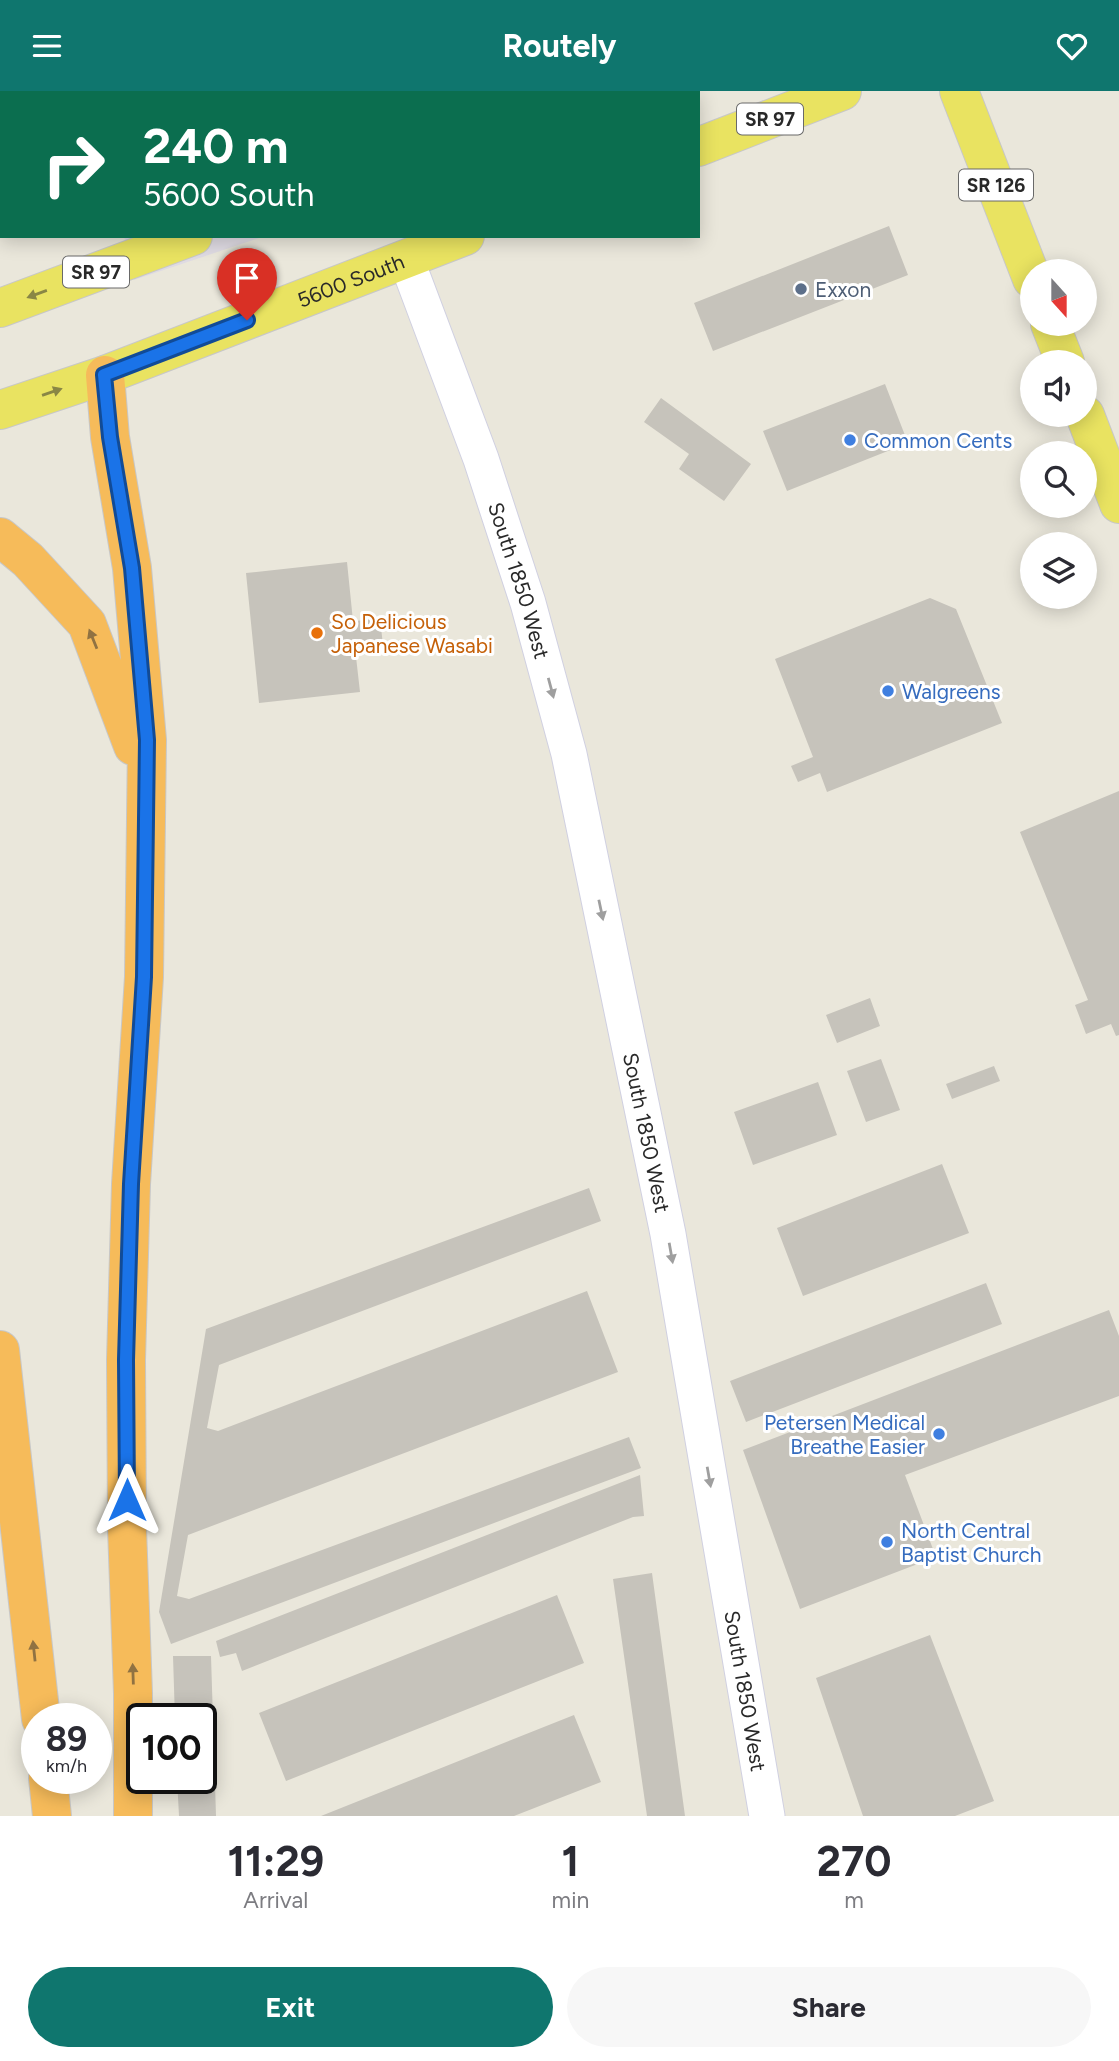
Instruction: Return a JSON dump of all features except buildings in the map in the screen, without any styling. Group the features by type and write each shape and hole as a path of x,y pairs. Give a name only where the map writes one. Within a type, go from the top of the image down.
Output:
{"highway":[{"path":"104,375 110,437 132,568 147,740 144,977 131,1184 126,1360 133,1816"},
{"path":"0,537 28,560 87,624 146,784"},
{"path":"0,1350 39,1703"},
{"path":"50,1794 52,1816"}],"main road":[{"name":"SR 97","path":"700,146 842,91"},
{"name":"SR 126","path":"959,91 1024,259"},
{"name":"SR 97","path":"0,308 188,238"},
{"name":"5600 South","path":"0,410 104,375 460,238"},
{"path":"1090,427 1119,504"}],"street":[{"name":"South 1850 West","path":"406,259 481,459 528,603 569,754 668,1234 766,1816"}],"shaded area":[{"path":"124,238 259,238 134,280"}],"place":[{"name":"Exxon","path":"801,289"},
{"name":"Common Cents","path":"850,440"},
{"name":"So Delicious Japanese Wasabi","path":"317,633"},
{"name":"Walgreens","path":"888,691"},
{"name":"Petersen Medical Breathe Easier","path":"939,1434"},
{"name":"North Central Baptist Church","path":"887,1542"}],"route":[{"path":"127,1500 126,1360 131,1184 144,977 147,740 132,568 110,437 104,375 247,320"}]}
